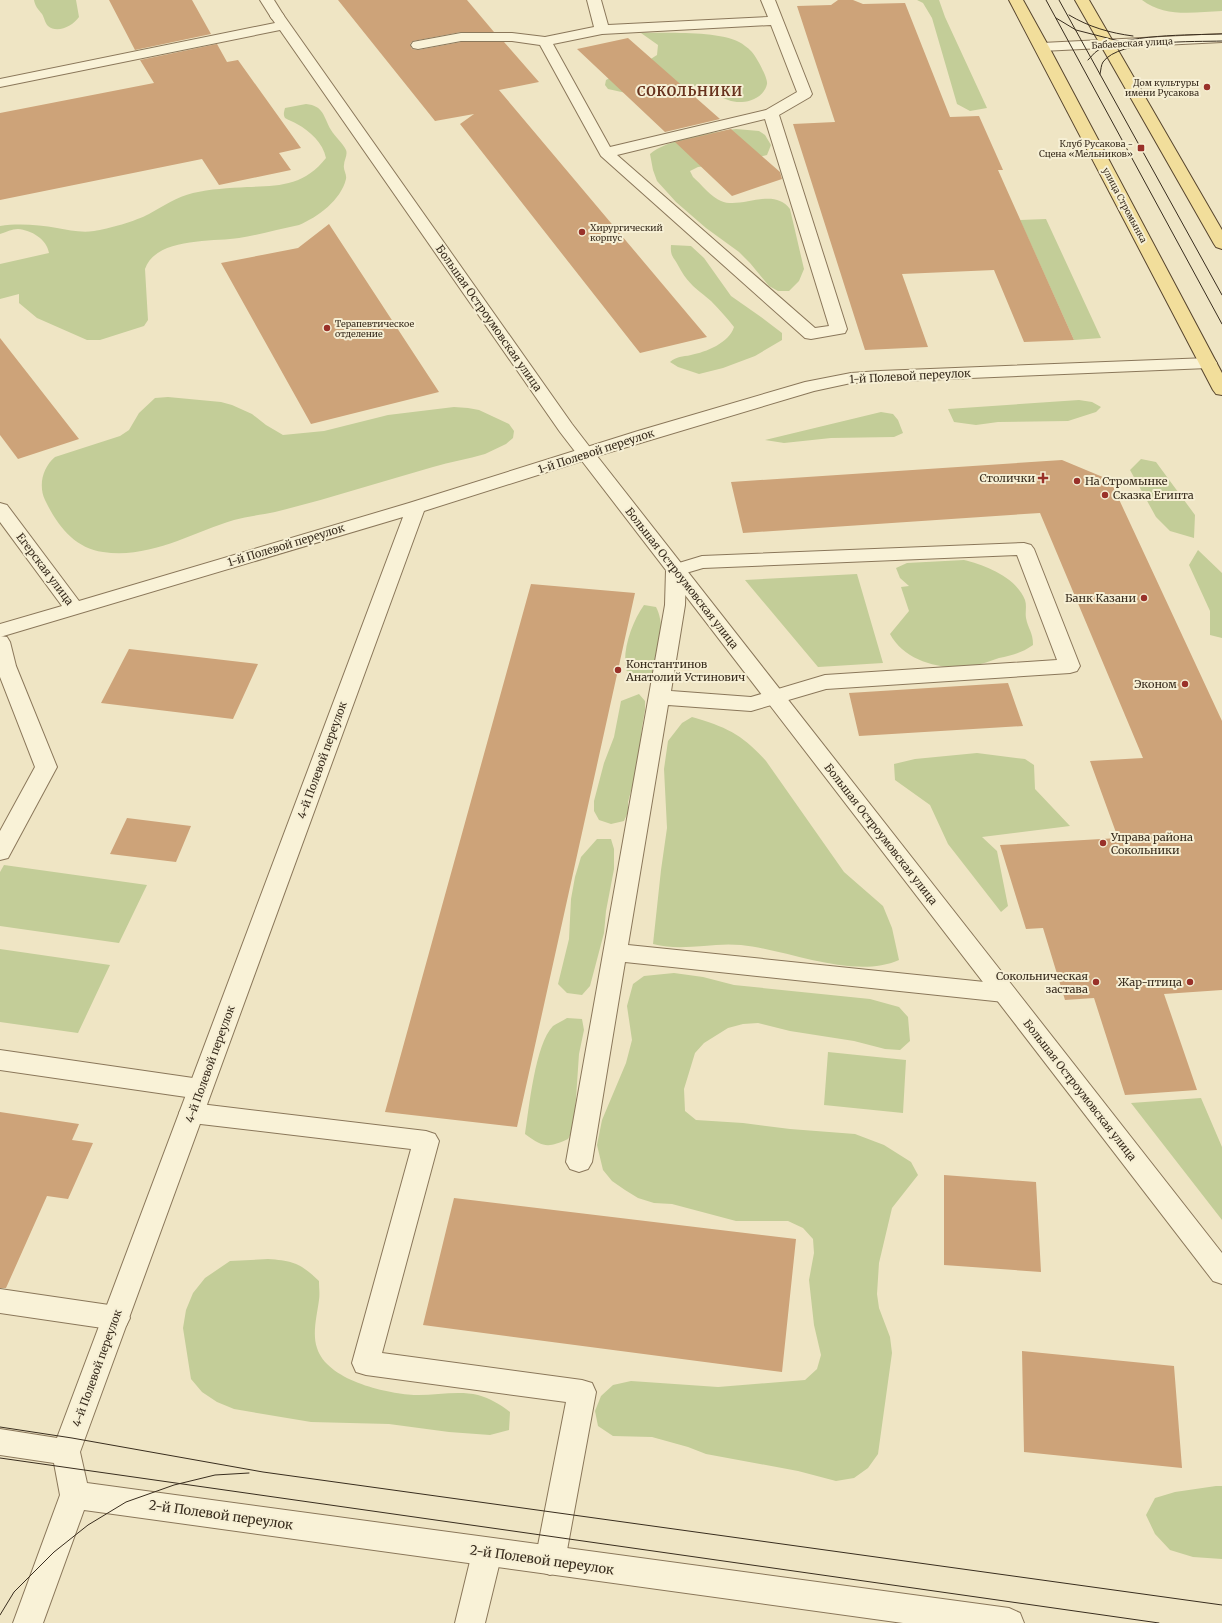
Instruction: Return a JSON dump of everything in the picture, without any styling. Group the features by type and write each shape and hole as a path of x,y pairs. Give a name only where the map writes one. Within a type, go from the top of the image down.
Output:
{"main road":[{"name":"улица Стромынка","path":"1016,0 1222,390"},
{"path":"1082,0 1222,244"}],"street":[{"name":"Большая Остроумовская улица","path":"267,0 280,21 566,428 1222,1273"},
{"path":"594,0 602,30"},
{"path":"606,153 771,113 805,94 768,0"},
{"path":"0,83 280,21"},
{"path":"418,45 462,37 512,37 545,41 602,30 713,23 775,21"},
{"name":"Бабаевская улица","path":"1042,47 1222,38"},
{"path":"545,41 606,153 811,334 839,330 771,113"},
{"name":"1-й Полевой переулок","path":"0,631 416,507 644,435 811,386 850,378 1208,362"},
{"name":"4-й Полевой переулок","path":"66,1452 416,507"},
{"name":"Егерская улица","path":"0,509 75,609"},
{"path":"579,1162 659,697 674,605 676,570 702,562 1024,549 1070,666 825,682 776,698 751,704 659,697"},
{"path":"0,642 6,666 46,767 0,852"},
{"path":"616,952 1004,993"},
{"path":"0,1060 200,1088"},
{"path":"192,1113 426,1141 366,1363 582,1392 550,1561"},
{"path":"0,1301 116,1318"},
{"path":"0,1442 66,1452 75,1495 28,1623"},
{"name":"2-й Полевой переулок","path":"75,1495 550,1561 926,1617 1009,1623"},
{"path":"470,1623 487,1553"}],"green space":[{"path":"34,0 76,0 79,17 65,28 52,28 47,25"},
{"path":"917,0 939,0 945,17 987,108 970,111 957,104 932,18 923,3"},
{"path":"1142,0 1222,0 1222,11 1191,13 1170,12 1151,6"},
{"path":"641,33 705,34 730,38 745,46 751,51 759,62 767,81 766,88 758,97 750,101 742,102 736,102 724,98 696,86 626,93 608,89 605,85 606,80 627,69 646,62 657,55 658,45"},
{"path":"306,104 320,109 333,133 346,150 347,154 344,167 346,179 334,201 314,217 299,225 239,238 186,243 161,251 151,259 145,269 148,320 144,326 100,340 87,340 37,318 19,303 19,294 0,299 0,264 49,253 45,243 33,233 18,229 0,234 0,226 29,225 89,232 114,227 137,219 176,199 193,193 220,189 270,186 290,183 309,174 326,158 319,142 311,134 296,123 284,117 285,108"},
{"path":"736,129 759,131 765,135 771,145 767,155 740,162 698,167 690,171 693,177 706,190 721,201 738,203 775,199 783,202 790,209 804,269 799,281 789,291 778,291 769,286 739,252 706,228 676,202 657,181 653,170 650,154 657,149 691,137"},
{"path":"1046,219 1101,338 1074,340 1020,220"},
{"path":"671,245 691,246 704,258 731,296 782,333 782,340 755,356 723,368 699,374 678,367 670,362 677,358 697,354 716,346 727,338 734,327 714,304 693,286 682,273 672,255"},
{"path":"168,397 221,402 232,405 252,414 266,425 283,435 324,431 388,415 454,407 479,410 509,424 514,431 513,438 506,444 485,454 439,465 295,507 244,517 218,525 170,544 137,552 120,553 103,552 83,546 68,534 61,526 45,500 42,482 47,466 55,457 120,436 129,430 139,413 155,398"},
{"path":"1079,400 1092,402 1101,407 1096,412 1068,421 998,422 976,425 954,422 948,409"},
{"path":"881,412 893,414 898,420 903,433 894,437 831,438 784,443 765,440"},
{"path":"1141,459 1156,462 1195,515 1194,538 1170,531 1156,517 1130,470"},
{"path":"1198,550 1222,573 1222,638 1210,635 1210,611 1189,565"},
{"path":"964,560 981,565 999,573 1015,585 1021,592 1026,602 1026,618 1033,645 1013,655 973,666 949,667 915,658 905,652 890,634 909,611 901,587 909,586 900,578 896,568 907,563"},
{"path":"857,574 883,663 818,667 745,580"},
{"path":"644,605 656,607 661,622 657,671 647,676 635,677 626,670 625,654 632,628"},
{"path":"639,694 645,701 645,710 638,765 628,802 628,812 624,821 611,824 599,820 594,811 594,801 604,763 614,737 621,701"},
{"path":"692,717 715,724 733,733 749,744 766,761 844,872 883,906 892,928 899,960 881,965 862,967 821,962 741,945 730,944 675,947 653,944 667,828 664,769 668,741 682,723"},
{"path":"977,753 1025,759 1034,765 1035,789 1070,826 982,837 997,851 1008,906 1001,912 948,844 930,805 895,780 894,764 915,759"},
{"path":"597,839 611,839 614,849 614,869 606,911 604,933 590,986 582,995 567,993 558,984 569,939 571,899 575,877 581,857"},
{"path":"4,865 147,885 119,943 0,926 0,872"},
{"path":"0,949 110,965 78,1033 0,1022"},
{"path":"674,973 703,977 734,985 870,999 899,1007 908,1017 910,1041 900,1050 885,1049 854,1041 790,1031 758,1023 743,1024 728,1028 704,1043 695,1053 684,1089 685,1111 696,1120 855,1134 884,1145 911,1162 918,1175 892,1208 879,1263 877,1294 879,1308 890,1337 892,1353 878,1454 868,1468 854,1478 836,1481 798,1471 706,1454 688,1447 652,1437 613,1436 598,1426 595,1411 601,1396 613,1385 631,1381 718,1387 805,1380 817,1369 821,1355 814,1325 809,1280 814,1253 813,1239 803,1228 788,1221 736,1221 672,1204 654,1203 638,1198 625,1190 612,1181 603,1170 597,1145 602,1120 626,1063 632,1040 627,1006 633,984 644,976"},
{"path":"567,1018 582,1019 584,1030 579,1054 574,1128 568,1139 556,1144 546,1145 537,1142 525,1134 531,1094 537,1061 547,1035 553,1026"},
{"path":"828,1052 906,1060 903,1113 824,1105"},
{"path":"1201,1098 1222,1147 1222,1220 1131,1103"},
{"path":"268,1259 296,1264 307,1270 319,1281 319,1298 315,1337 317,1348 323,1359 332,1369 358,1383 373,1388 402,1394 422,1395 462,1393 478,1395 502,1406 510,1412 509,1430 490,1435 449,1432 389,1424 311,1422 234,1409 217,1402 202,1392 191,1379 183,1328 186,1310 193,1293 205,1278 230,1261"},
{"path":"1222,1486 1222,1559 1193,1557 1170,1550 1155,1534 1146,1515 1155,1498 1175,1492"}],"building":[{"path":"109,0 192,0 211,34 135,50"},
{"path":"338,0 467,0 494,32 461,32 413,41 410,44 412,49 418,50 461,42 504,42 539,82 499,90 707,337 640,353 460,124 474,114 435,121"},
{"path":"838,0 853,0 863,4 905,3 950,117 979,116 1003,170 998,170 1074,340 1024,342 994,270 902,274 928,347 865,350 793,124 835,122 797,6 831,5"},
{"path":"628,38 720,119 665,132 577,49"},
{"path":"217,44 227,62 238,60 301,148 279,153 291,170 219,185 202,159 0,200 0,113 154,83 140,60"},
{"path":"731,129 780,172 782,179 732,196 675,142"},
{"name":"Терапевтическое отделение","path":"329,224 439,392 311,424 221,263 298,248"},
{"path":"0,338 79,439 18,459 0,435"},
{"path":"1062,460 1110,480 1222,721 1222,990 1164,994 1197,1090 1125,1095 1094,998 1065,1000 1043,928 1026,929 1000,845 1118,838 1090,761 1143,758 1040,513 743,533 731,482"},
{"path":"531,584 635,593 517,1127 385,1112"},
{"path":"129,649 258,664 233,719 101,703"},
{"path":"1008,683 1023,726 859,736 849,693"},
{"path":"127,818 191,826 176,862 110,854"},
{"path":"0,1112 79,1124 72,1140 93,1143 68,1199 47,1196 6,1288 0,1288"},
{"path":"944,1175 1036,1182 1041,1272 944,1265"},
{"path":"454,1198 796,1239 782,1372 423,1325"},
{"path":"1022,1351 1174,1366 1182,1468 1024,1452"}],"tram line":[{"path":"1046,0 1222,324"},
{"path":"1059,0 1075,30"},
{"path":"1069,15 1100,29 1133,36"},
{"path":"1056,18 1075,30"},
{"path":"1075,30 1119,41"},
{"path":"1075,30 1091,57"},
{"path":"1091,57 1097,51 1108,45 1139,38 1175,35 1222,34"},
{"path":"1100,74 1103,62 1112,55 1125,49 1158,43 1222,41"},
{"path":"1091,57 1222,295"},
{"path":"0,1427 72,1438 263,1472 1222,1605"},
{"path":"0,1458 180,1484"},
{"path":"180,1484 215,1475 249,1473"},
{"path":"0,1615 14,1592 54,1552 88,1525 126,1502 180,1484"},
{"path":"180,1484 1159,1623"}],"place":[{"name":"Дом культуры имени Русакова","path":"1207,87"},
{"name":"Клуб Русакова - Сцена «Мельников»","path":"1141,148"},
{"name":"Хирургический корпус","path":"582,232"},
{"name":"Терапевтическое отделение","path":"327,328"},
{"name":"Столички","path":"1043,478"},
{"name":"На Стромынке","path":"1077,481"},
{"name":"Сказка Египта","path":"1105,495"},
{"name":"Банк Казани","path":"1144,598"},
{"name":"Константинов Анатолий Устинович","path":"618,670"},
{"name":"Эконом","path":"1185,684"},
{"name":"Управа района Сокольники","path":"1103,843"},
{"name":"Сокольническая застава","path":"1096,982"},
{"name":"Жар-птица","path":"1190,982"}],"district":[{"name":"СОКОЛЬНИКИ","path":"690,91"}]}
